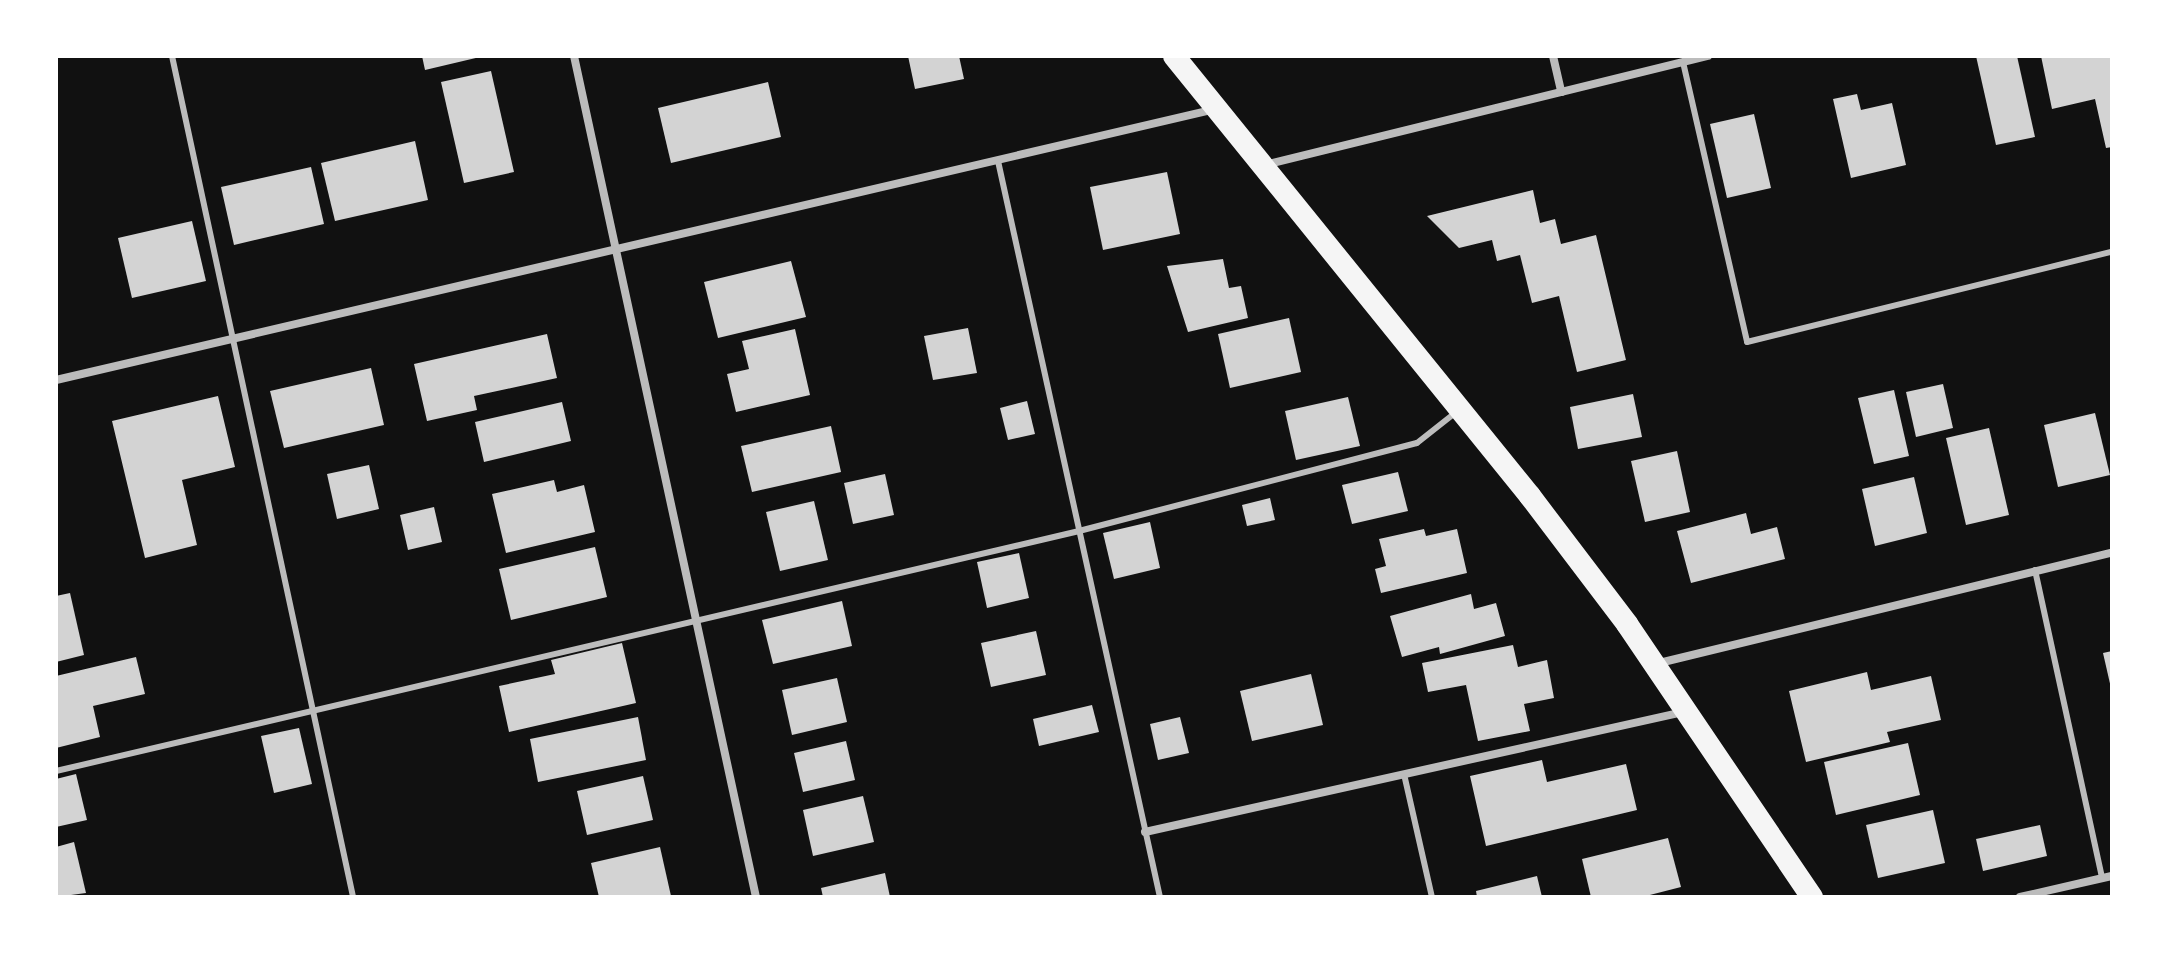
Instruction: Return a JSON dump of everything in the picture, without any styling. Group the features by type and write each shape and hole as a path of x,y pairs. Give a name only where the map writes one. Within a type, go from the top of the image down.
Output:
{"highway":[{"path":"1174,56 1460,409 1655,664 1812,897"}],"street":[{"path":"574,56 756,897"},
{"path":"1553,56 1561,92"},
{"path":"1263,166 1708,56"},
{"path":"56,380 617,252 1217,109"},
{"path":"1655,664 2112,553"},
{"path":"1145,832 1687,711"},
{"path":"2020,897 2107,877"}],"lane":[{"path":"172,56 353,897"},
{"path":"1683,62 1747,342 2112,252"},
{"path":"998,161 1160,897"},
{"path":"56,771 312,707 1079,531 1417,443 1460,409"},
{"path":"2035,570 2107,877"},
{"path":"1404,774 1432,897"}],"building":[{"path":"422,56 480,56 480,57 425,70"},
{"path":"908,56 959,56 964,79 915,89"},
{"path":"1976,56 2017,56 2035,137 1996,145"},
{"path":"2041,56 2112,56 2112,147 2106,148 2095,99 2052,109"},
{"path":"491,71 514,172 464,183 441,82"},
{"path":"768,82 781,137 671,163 658,108"},
{"path":"1857,94 1861,110 1892,103 1906,165 1851,178 1833,99"},
{"path":"1754,114 1771,188 1727,198 1710,124"},
{"path":"415,141 428,200 335,221 321,163"},
{"path":"311,167 324,224 234,245 221,187"},
{"path":"1167,172 1180,234 1103,250 1090,187"},
{"path":"1533,190 1540,223 1555,219 1561,244 1596,235 1626,360 1577,372 1559,296 1532,303 1520,255 1497,261 1492,240 1459,248 1427,216"},
{"path":"192,221 206,281 132,298 118,238"},
{"path":"1223,259 1229,288 1241,286 1248,318 1188,332 1167,266"},
{"path":"791,261 806,317 718,338 704,282"},
{"path":"1289,318 1301,372 1230,388 1218,334"},
{"path":"968,328 977,373 933,380 924,336"},
{"path":"795,329 810,395 736,412 727,374 749,369 742,341"},
{"path":"547,334 557,378 474,396 477,410 427,421 414,364"},
{"path":"371,368 384,425 284,448 270,391"},
{"path":"1943,384 1953,428 1916,437 1906,392"},
{"path":"1894,390 1909,456 1874,464 1858,398"},
{"path":"1633,394 1642,437 1578,449 1570,407"},
{"path":"218,396 235,467 182,480 197,545 145,558 112,421"},
{"path":"1348,397 1360,446 1296,460 1285,411"},
{"path":"1027,401 1035,434 1008,440 1000,408"},
{"path":"562,402 571,441 484,462 475,422"},
{"path":"2095,413 2110,475 2058,487 2044,425"},
{"path":"831,426 841,472 752,492 741,446"},
{"path":"1989,428 2009,515 1966,525 1946,438"},
{"path":"1677,451 1690,512 1645,522 1631,461"},
{"path":"369,465 379,509 337,519 327,474"},
{"path":"1398,472 1408,511 1352,524 1342,485"},
{"path":"885,474 894,515 853,524 844,483"},
{"path":"1914,477 1927,533 1875,546 1862,489"},
{"path":"554,480 557,492 584,485 595,532 506,553 492,494"},
{"path":"1270,498 1275,520 1247,526 1242,505"},
{"path":"814,501 828,560 780,571 766,512"},
{"path":"434,507 442,542 408,550 400,515"},
{"path":"1746,513 1751,534 1777,527 1785,559 1691,583 1677,531"},
{"path":"1150,522 1160,568 1114,579 1103,533"},
{"path":"1424,529 1426,536 1457,529 1467,573 1381,593 1375,569 1386,566 1379,539"},
{"path":"595,547 607,597 511,620 499,569"},
{"path":"1019,553 1029,598 987,608 977,562"},
{"path":"70,593 84,655 56,662 56,596"},
{"path":"1471,594 1474,609 1496,603 1505,636 1440,654 1439,647 1402,657 1390,616"},
{"path":"842,601 852,646 773,664 762,620"},
{"path":"1036,631 1046,675 991,687 981,643"},
{"path":"622,643 636,703 509,732 499,686 555,674 551,660"},
{"path":"1513,645 1518,667 1547,660 1554,698 1524,704 1530,731 1478,741 1466,685 1428,692 1422,663"},
{"path":"2112,651 2112,688 2111,688 2103,653"},
{"path":"136,657 145,694 93,706 100,737 56,748 56,676"},
{"path":"1867,672 1871,690 1931,676 1941,720 1887,732 1890,742 1806,762 1789,691"},
{"path":"1311,674 1323,725 1252,741 1240,691"},
{"path":"837,678 847,722 792,735 782,690"},
{"path":"1092,705 1099,732 1039,746 1033,719"},
{"path":"638,717 646,760 538,782 530,739"},
{"path":"1180,717 1189,753 1158,760 1150,724"},
{"path":"299,728 312,784 274,793 261,736"},
{"path":"846,741 855,780 803,792 794,753"},
{"path":"1908,743 1920,795 1836,815 1824,762"},
{"path":"1542,760 1547,782 1626,764 1637,810 1486,846 1470,776"},
{"path":"76,774 87,820 56,827 56,779"},
{"path":"643,776 653,820 587,835 577,791"},
{"path":"863,796 874,842 813,856 803,810"},
{"path":"1933,810 1945,863 1878,878 1866,825"},
{"path":"2040,825 2047,856 1983,871 1976,839"},
{"path":"1668,838 1681,887 1642,897 1591,897 1582,859"},
{"path":"74,842 86,893 56,897 56,847"},
{"path":"660,847 671,896 599,897 591,863"},
{"path":"885,873 890,897 823,897 821,888"},
{"path":"1537,876 1542,897 1477,897 1476,891"}]}
